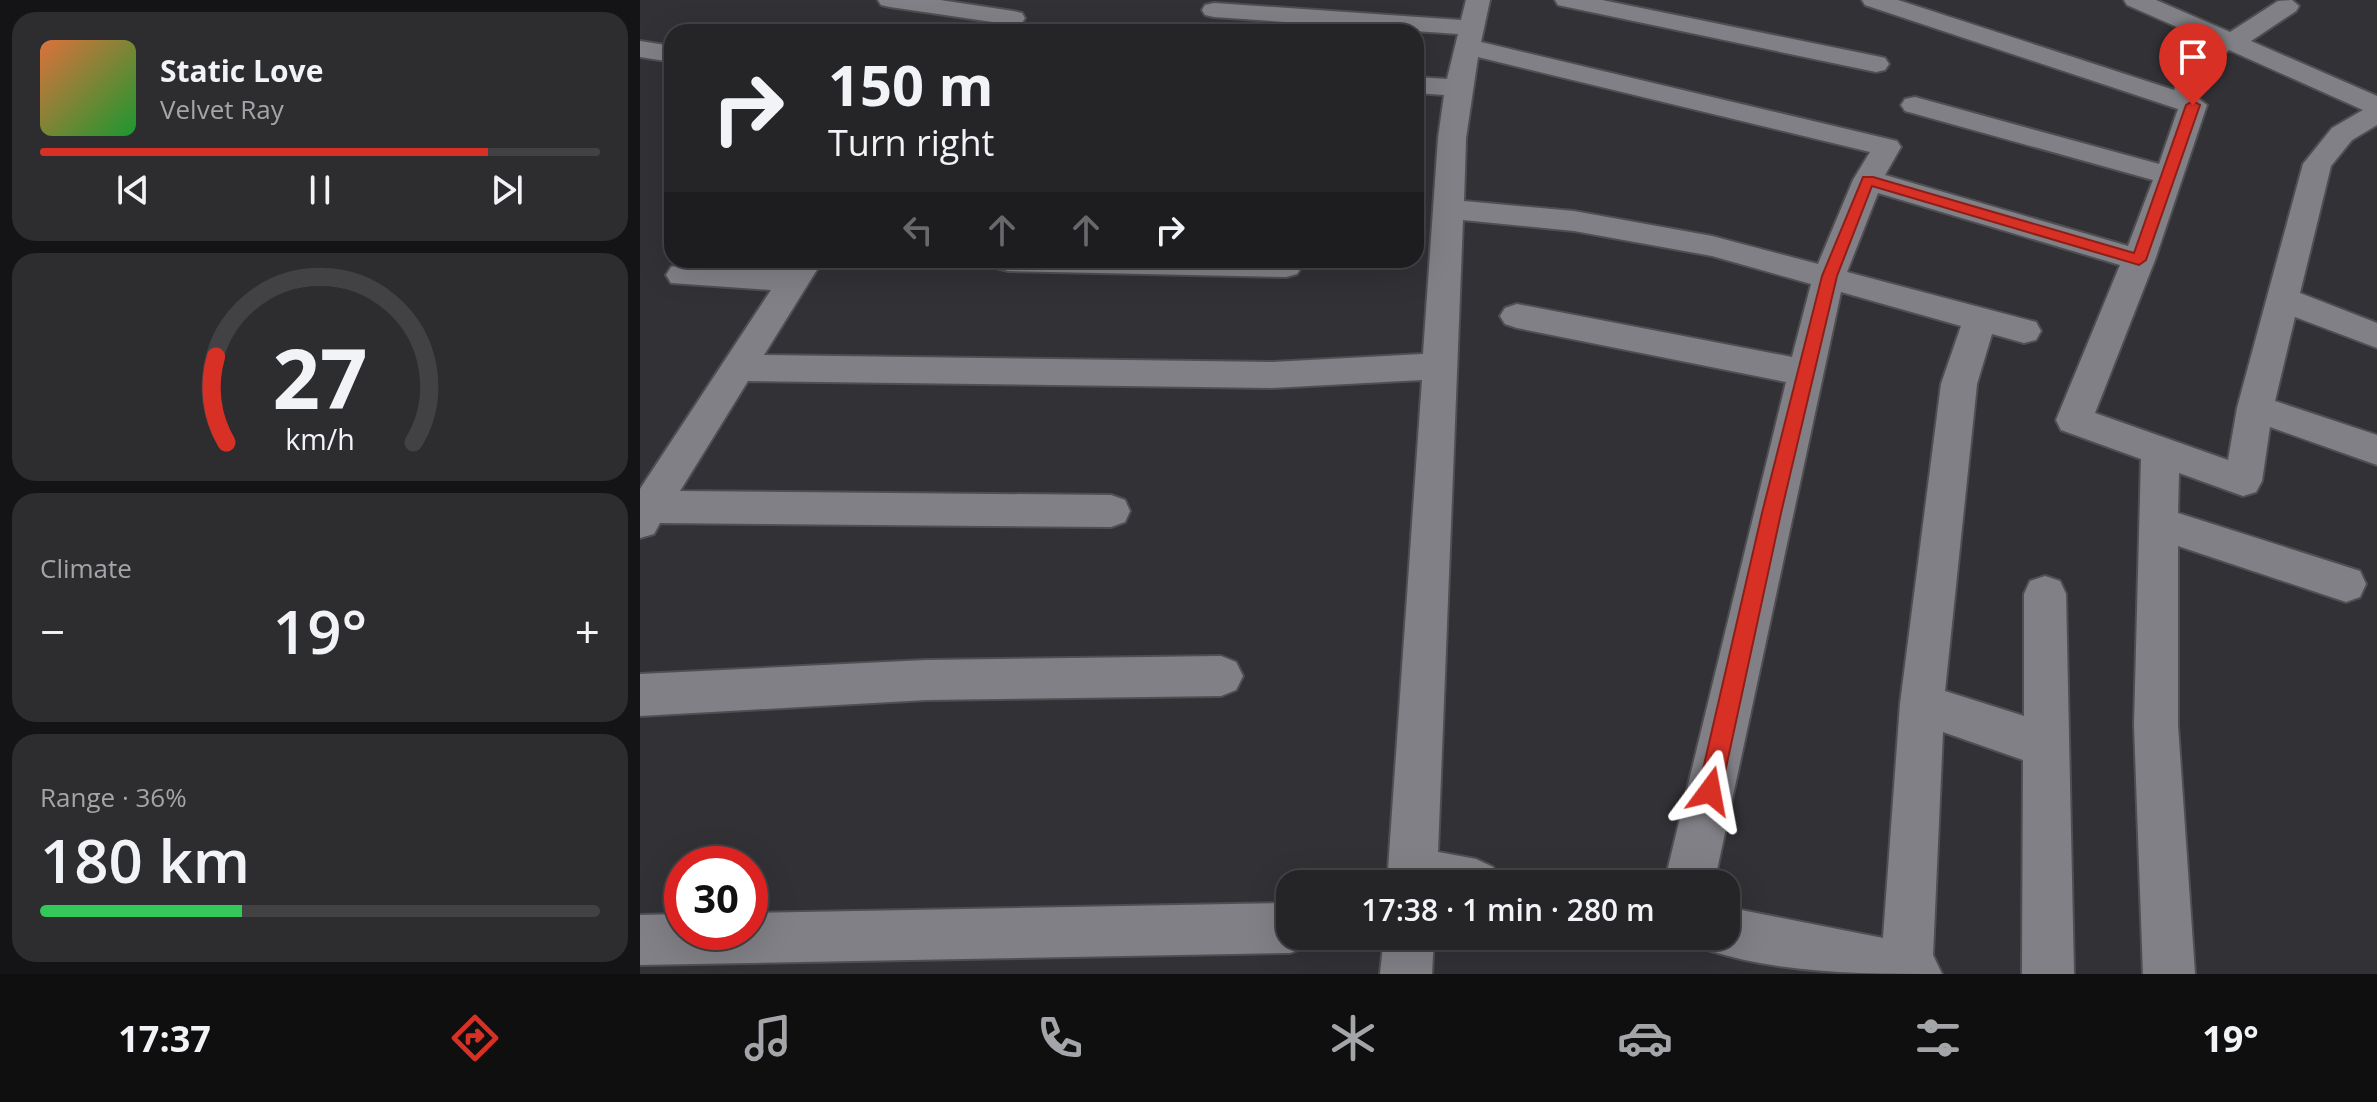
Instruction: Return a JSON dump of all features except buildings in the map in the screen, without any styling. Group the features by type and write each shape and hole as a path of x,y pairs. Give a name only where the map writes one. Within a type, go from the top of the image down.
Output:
{"street":[{"path":"890,0 1015,17"},
{"path":"1567,0 1876,64"},
{"path":"1874,0 2193,105 2139,260 2074,420 2243,481 2255,408 2317,164 2342,134 2377,113"},
{"path":"2140,1 2377,106"},
{"path":"1204,24 1217,5 1473,25 1887,147 1868,180 1829,276 1692,870"},
{"path":"2183,102 2199,61 2287,6"},
{"path":"1412,870 1449,209 1459,88 1473,25"},
{"path":"640,49 664,53"},
{"path":"1424,86 1459,88"},
{"path":"1915,105 2170,176"},
{"path":"1868,180 2139,260"},
{"path":"1449,209 1589,224 1712,246 2024,331"},
{"path":"682,275 799,270"},
{"path":"645,515 799,270"},
{"path":"2283,299 2377,336"},
{"path":"1517,316 1805,373"},
{"path":"1740,935 1863,958 1911,972 1922,704 1959,384 1980,319"},
{"path":"737,368 1272,375 1440,366"},
{"path":"2255,408 2377,450"},
{"path":"2160,453 2156,725 2169,974"},
{"path":"645,515 1111,511"},
{"path":"2159,523 2346,584"},
{"path":"2045,594 2048,974"},
{"path":"640,695 926,680 1221,676"},
{"path":"1922,704 2047,746"},
{"path":"640,940 1276,928"},
{"path":"1406,974 1408,950"}],"route":[{"path":"1710,791 1829,276 1868,180 2139,260 2193,105"}]}
